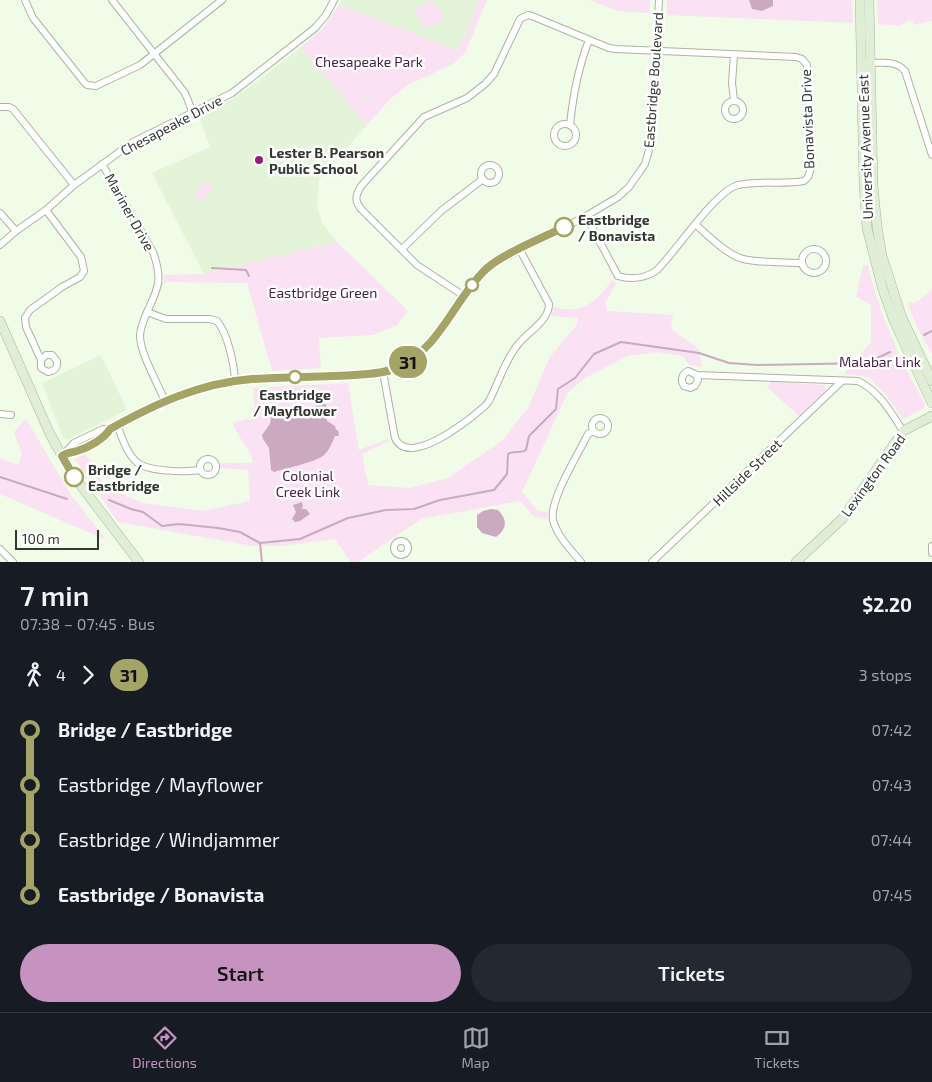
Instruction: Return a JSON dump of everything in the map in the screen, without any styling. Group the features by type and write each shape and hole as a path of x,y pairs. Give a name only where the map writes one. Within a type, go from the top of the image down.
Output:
{"main road":[{"name":"University Avenue East","path":"860,0 866,63 873,186 882,256 902,318 932,381"},
{"name":"University Avenue East","path":"869,0 864,186 867,228 882,287 894,321 932,403"},
{"path":"0,321 50,434 64,454 75,479 140,562"},
{"name":"Lexington Road","path":"796,562 843,518 904,431 932,416"}],"street":[{"path":"25,0 33,18 88,85 96,86 140,65 222,0"},
{"path":"112,0 185,93 193,113"},
{"name":"Chesapeake Drive","path":"0,245 46,210 74,185 133,142 232,93 292,47 321,21 334,0"},
{"name":"Eastbridge Boulevard","path":"64,454 78,451 106,436 110,429 165,401 209,386 235,381 383,372 406,364 424,350 485,269 586,216 618,196 629,187 645,164 652,143 659,0"},
{"name":"Bonavista Drive","path":"402,249 362,210 356,200 356,195 362,185 424,117 467,98 485,84 494,74 520,19 523,17 532,16 616,49 796,57 802,59 807,65 810,173 804,181 751,183 736,186 722,193 656,271 649,276 624,278 618,276 586,216"},
{"path":"570,125 576,82 589,40"},
{"path":"734,54 732,83 734,100"},
{"path":"866,63 893,63 900,65 905,71 932,155"},
{"path":"0,107 13,109 74,185"},
{"name":"Mariner Drive","path":"102,164 153,252 158,264 159,282 157,292 142,326 140,336 142,348 165,401"},
{"path":"464,296 417,265 402,249 440,211 483,179"},
{"path":"41,360 26,327 26,318 30,310 62,287 80,277 84,271 81,257 46,210"},
{"path":"0,213 16,231"},
{"path":"696,225 731,253 744,259 802,263"},
{"path":"383,372 395,438 399,446 404,448 436,442 485,406 516,347 545,318 548,312 549,304 520,250"},
{"path":"148,312 166,319 217,320 224,333 234,368 235,381"},
{"path":"696,375 858,381 869,386 878,395 904,431"},
{"name":"Hillside Street","path":"652,562 842,381"},
{"path":"0,414 11,415"},
{"path":"117,425 132,457 138,464 156,469 200,470"},
{"path":"581,562 564,540 552,518 555,499 588,434 594,431"},
{"path":"932,546 932,553"},
{"path":"0,549 13,562"},
{"path":"402,555 407,562"}],"shaded area":[{"path":"341,0 479,0 466,36 456,50 339,5"},
{"path":"749,0 773,0 773,6 762,11 752,9"},
{"name":"Lester B. Pearson Public School","path":"301,47 367,125 319,179 317,205 322,223 337,242 204,274 152,173 210,147 199,117 224,104 251,86"},
{"path":"101,355 127,410 67,440 63,438 42,383"},
{"path":"326,404 327,421 335,426 339,436 335,436 327,452 318,459 306,463 274,472 271,470 269,448 262,435 270,424 272,412 314,412 316,405"},
{"path":"302,502 303,507 301,509 306,509 310,514 295,522 292,519 296,512 293,505"},
{"path":"491,509 498,510 505,521 504,528 496,537 482,533 477,527 477,515"}],"green space":[{"name":"Chesapeake Park","path":"479,0 487,0 465,53 453,64 408,85 390,99 367,125 301,47 324,27 339,5 456,50 466,36"},
{"path":"589,0 650,0 650,13 618,11"},
{"path":"667,0 852,0 853,23 667,15"},
{"path":"877,0 932,0 932,21 912,25 914,22 908,20 900,26 878,24"},
{"path":"430,1 435,2 445,19 425,29 414,10"},
{"path":"208,181 213,188 200,201 196,197 197,190 201,188 200,184"},
{"name":"Eastbridge Green","path":"337,242 408,311 397,325 373,335 319,338 321,368 272,371 247,283 164,282 164,275 204,274"},
{"name":"Malabar Link","path":"863,265 868,265 878,302 891,337 925,404 924,408 903,419 886,395 869,377 844,374 871,342 871,305 856,297"},
{"name":"Colonial Creek Link","path":"612,280 616,284 605,303 607,311 673,315 671,329 699,349 702,367 689,365 683,356 657,352 627,356 587,377 568,392 522,492 538,511 547,512 547,519 533,516 520,501 421,519 358,562 351,562 335,539 281,546 253,546 118,522 75,459 85,453 106,487 143,503 202,511 250,501 248,470 220,468 220,463 253,463 250,453 237,433 233,422 255,418 253,388 348,383 359,450 388,439 389,441 362,454 368,485 410,488 448,478 503,440 528,408 550,357 577,325 578,318 552,316 553,307 572,309 587,305 600,295"},
{"path":"932,290 932,354 917,327 908,303 917,302"},
{"path":"771,382 824,385 826,390 799,416 767,387"},
{"path":"26,419 71,495 106,540 0,494 0,458 18,465 22,454 14,432"}],"waterway":[{"path":"212,268 246,270 249,276"},
{"path":"924,335 932,331"},
{"path":"109,500 143,512 162,526 179,524 218,528 240,532 260,543 300,539 348,518 386,510 414,509 440,500 494,490 507,474 508,454 526,450 529,436 556,409 558,389 575,378 594,354 621,342 699,353 729,363 757,365 867,363 890,352"},
{"path":"0,477 67,499"},
{"path":"260,543 262,562"}],"bus line":[{"name":"31","path":"74,477 62,456 66,453 78,451 106,436 110,429 165,401 192,391 209,386 251,379 374,373 394,369 406,364 430,343 485,269 564,227"}],"place":[{"name":"Lester B. Pearson Public School","path":"259,160"},
{"name":"Eastbridge / Bonavista","path":"564,227"},
{"name":"Eastbridge / Mayflower","path":"295,377"},
{"name":"Bridge / Eastbridge","path":"74,477"}]}
